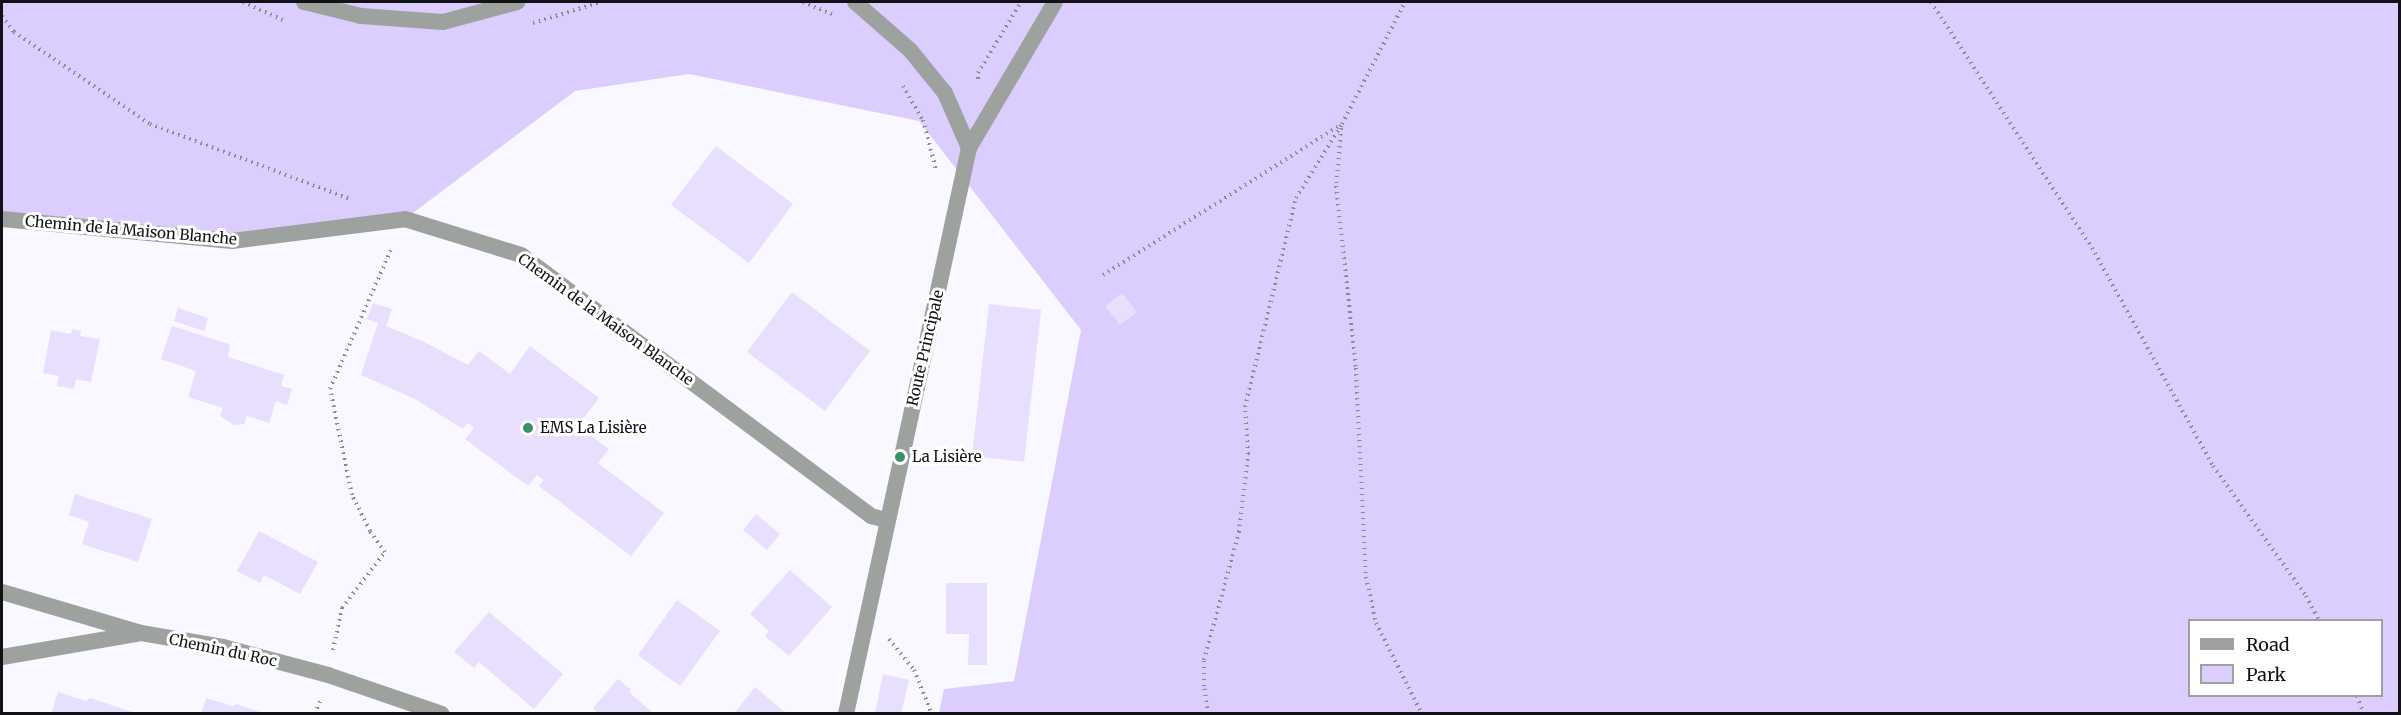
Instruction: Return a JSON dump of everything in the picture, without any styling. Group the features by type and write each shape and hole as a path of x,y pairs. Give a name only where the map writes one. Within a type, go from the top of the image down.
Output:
{"street":[{"path":"304,2 361,16 443,22 517,2"},
{"path":"855,2 910,50 945,93 969,148"},
{"name":"Route Principale","path":"846,714 886,520 969,148 1055,2"},
{"name":"Chemin de la Maison Blanche","path":"2,219 232,241 405,219 521,255 871,516 886,520"},
{"name":"Chemin du Roc","path":"2,592 141,633 224,647 328,675 442,714"},
{"path":"2,657 141,633"}],"path":[{"path":"803,2 842,19"},
{"path":"1208,714 1204,686 1204,660 1239,532 1248,454 1245,406 1296,198 1342,124 1406,2"},
{"path":"1931,2 2095,253 2213,466 2306,596 2318,619"},
{"path":"2,16 14,32 150,124 360,203"},
{"path":"897,76 923,120 936,171 935,182"},
{"path":"1103,275 1342,124"},
{"path":"1342,124 1336,186 1356,368 1366,577 1376,623 1422,714"},
{"path":"328,675 342,608 385,552 370,531 352,495 330,389 405,219"},
{"path":"887,637 914,670 932,714"},
{"path":"2357,697 2364,714"}],"green space":[{"path":"2,2 2399,2 2399,713 939,713 944,689 1014,681 1081,330 919,121 689,74 575,91 405,219 232,241 2,219"}],"building":[{"path":"716,146 793,204 749,263 671,205"},
{"path":"792,292 870,351 825,411 747,352"},
{"path":"1122,293 1137,312 1120,325 1105,306"},
{"name":"EMS La Lisière","path":"373,303 392,309 386,326 424,342 468,365 479,351 510,374 530,346 599,398 578,426 609,449 598,463 664,513 631,556 539,486 544,480 537,475 528,486 465,439 474,428 468,423 463,429 415,399 361,375 378,323 367,319"},
{"path":"989,304 1041,310 1024,462 972,456"},
{"path":"178,308 208,318 204,331 174,321"},
{"path":"172,326 226,343 230,345 228,357 284,375 281,386 292,389 287,405 276,401 269,423 247,416 244,424 234,425 220,416 223,408 188,397 196,371 161,359"},
{"path":"72,329 81,331 80,336 100,339 91,382 76,379 74,389 57,386 59,376 43,373 51,330 71,334"},
{"path":"75,494 152,519 138,562 82,544 89,522 69,515"},
{"path":"756,514 780,534 767,550 743,530"},
{"path":"259,531 318,562 300,594 264,575 260,583 237,571"},
{"path":"790,570 832,607 789,656 765,636 769,631 750,614"},
{"path":"946,583 987,583 987,665 968,665 969,634 946,634"},
{"path":"677,600 720,631 680,686 638,655"},
{"path":"489,612 563,674 534,709 479,662 474,668 454,652"},
{"path":"883,674 909,680 901,714 875,714"},
{"path":"618,679 654,714 599,714 593,708"},
{"path":"755,687 787,714 734,714"},
{"path":"58,692 86,701 90,698 133,712 51,714"},
{"path":"206,698 232,706 237,704 265,714 201,714"}],"place":[{"name":"EMS La Lisière","path":"528,428"},
{"name":"La Lisière","path":"900,457"}]}
